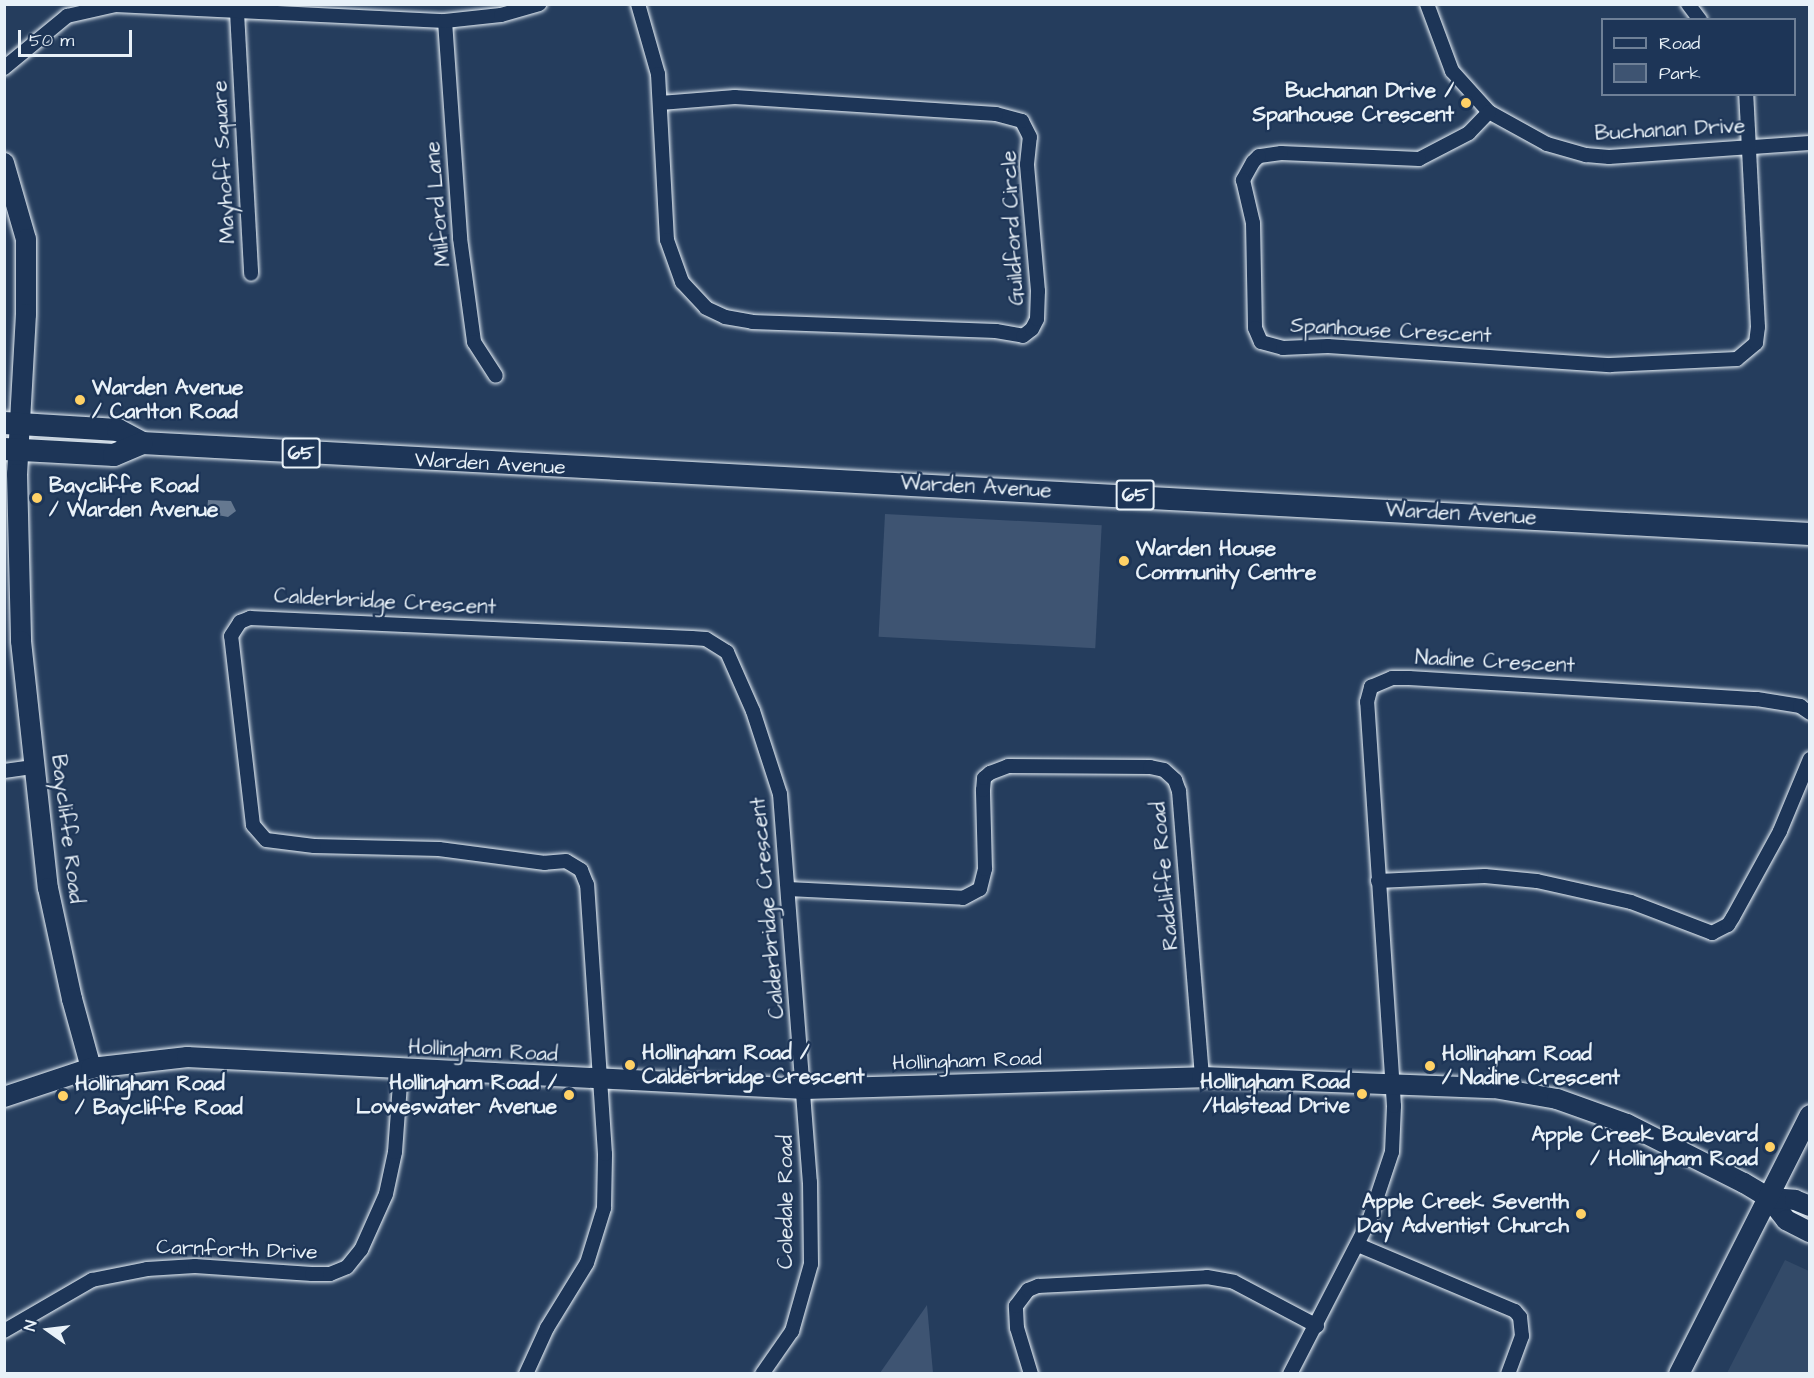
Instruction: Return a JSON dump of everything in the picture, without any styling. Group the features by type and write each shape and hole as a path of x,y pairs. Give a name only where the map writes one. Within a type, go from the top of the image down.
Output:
{"main road":[{"name":"Warden Avenue","path":"13,423 118,430 142,443 1809,534"},
{"name":"Warden Avenue","path":"12,449 114,455 142,443"}],"street":[{"path":"4,68 53,24 98,8 132,5 445,21 501,15 539,4"},
{"name":"Guildford Circle","path":"639,4 656,57 668,240 682,282 706,308 725,317 752,322 996,332 1023,336 1032,329 1037,319 1038,291 1027,165 1030,137 1022,121 996,114 735,97 660,103"},
{"name":"Buchanan Drive","path":"1427,4 1452,71 1489,112 1546,144 1586,155 1809,143"},
{"path":"1688,4 1698,18"},
{"name":"Mayhoff Square","path":"237,12 251,274"},
{"name":"Milford Lane","path":"445,21 459,238 472,330 474,342 496,376"},
{"path":"1746,96 1749,147"},
{"name":"Spanhouse Crescent","path":"1489,112 1469,133 1419,159 1281,153 1259,156 1253,162 1243,180 1253,224 1255,328 1261,342 1283,348 1328,346 1610,365 1737,359 1756,343 1758,327 1749,147"},
{"name":"Baycliffe Road","path":"4,164 26,239 12,449 17,576 34,767 48,888 72,999 92,1068"},
{"name":"Calderbridge Crescent","path":"526,1374 547,1328 587,1263 600,1224 606,1173 590,913 581,870 566,861 545,863 439,849 314,846 266,840 253,825 234,668 231,636 240,622 260,616 692,638 721,646 735,666 753,711 780,795 805,1089"},
{"name":"Nadine Crescent","path":"1290,1374 1358,1245 1380,1196 1392,1152 1391,1082 1367,702 1371,687 1380,682 1409,678 1780,700 1809,713"},
{"path":"1378,881 1485,876 1536,881 1630,902 1712,933 1728,926 1780,831 1809,759"},
{"name":"Radcliffe Road","path":"788,889 963,898 980,889 985,869 983,790 984,778 990,773 1008,766 1150,767 1164,770 1175,780 1179,791 1202,1077"},
{"path":"4,771 34,767"},
{"name":"Hollingham Road","path":"4,1097 92,1068 187,1057 401,1071 805,1089 1202,1077 1391,1082 1494,1088 1587,1107 1668,1144 1769,1198"},
{"name":"Carnforth Drive","path":"4,1331 92,1280 147,1269 195,1266 330,1274 347,1267 361,1250 386,1194 395,1152 401,1071"},
{"name":"Coledale Road","path":"762,1374 792,1330 812,1264 805,1089"},
{"path":"1679,1374 1809,1115"},
{"path":"1769,1198 1795,1200 1809,1206"},
{"path":"1769,1198 1786,1220 1809,1232"},
{"path":"1358,1245 1515,1311 1520,1317 1522,1336 1508,1374"},
{"path":"1032,1374 1017,1328 1016,1306 1028,1290 1038,1286 1206,1277 1234,1282 1317,1326"}],"shaded area":[{"path":"208,500 231,501 236,511 228,517 207,513"},
{"path":"1785,1260 1809,1271 1809,1373 1727,1373"}],"green space":[{"path":"885,514 1102,525 1095,648 879,637"},
{"path":"927,1305 933,1373 880,1373"}],"place":[{"name":"Buchanan Drive / Spanhouse Crescent","path":"1466,103"},
{"name":"Warden Avenue / Carlton Road","path":"80,400"},
{"name":"Baycliffe Road / Warden Avenue","path":"37,498"},
{"name":"Warden House Community Centre","path":"1124,561"},
{"name":"Hollingham Road / Calderbridge Crescent","path":"630,1065"},
{"name":"Hollingham Road / Nadine Crescent","path":"1430,1066"},
{"name":"Hollingham Road /Halstead Drive","path":"1362,1094"},
{"name":"Hollingham Road / Loweswater Avenue","path":"569,1095"},
{"name":"Hollingham Road / Baycliffe Road","path":"63,1096"},
{"name":"Apple Creek Boulevard / Hollingham Road","path":"1770,1147"},
{"name":"Apple Creek Seventh Day Adventist Church","path":"1581,1214"}]}
